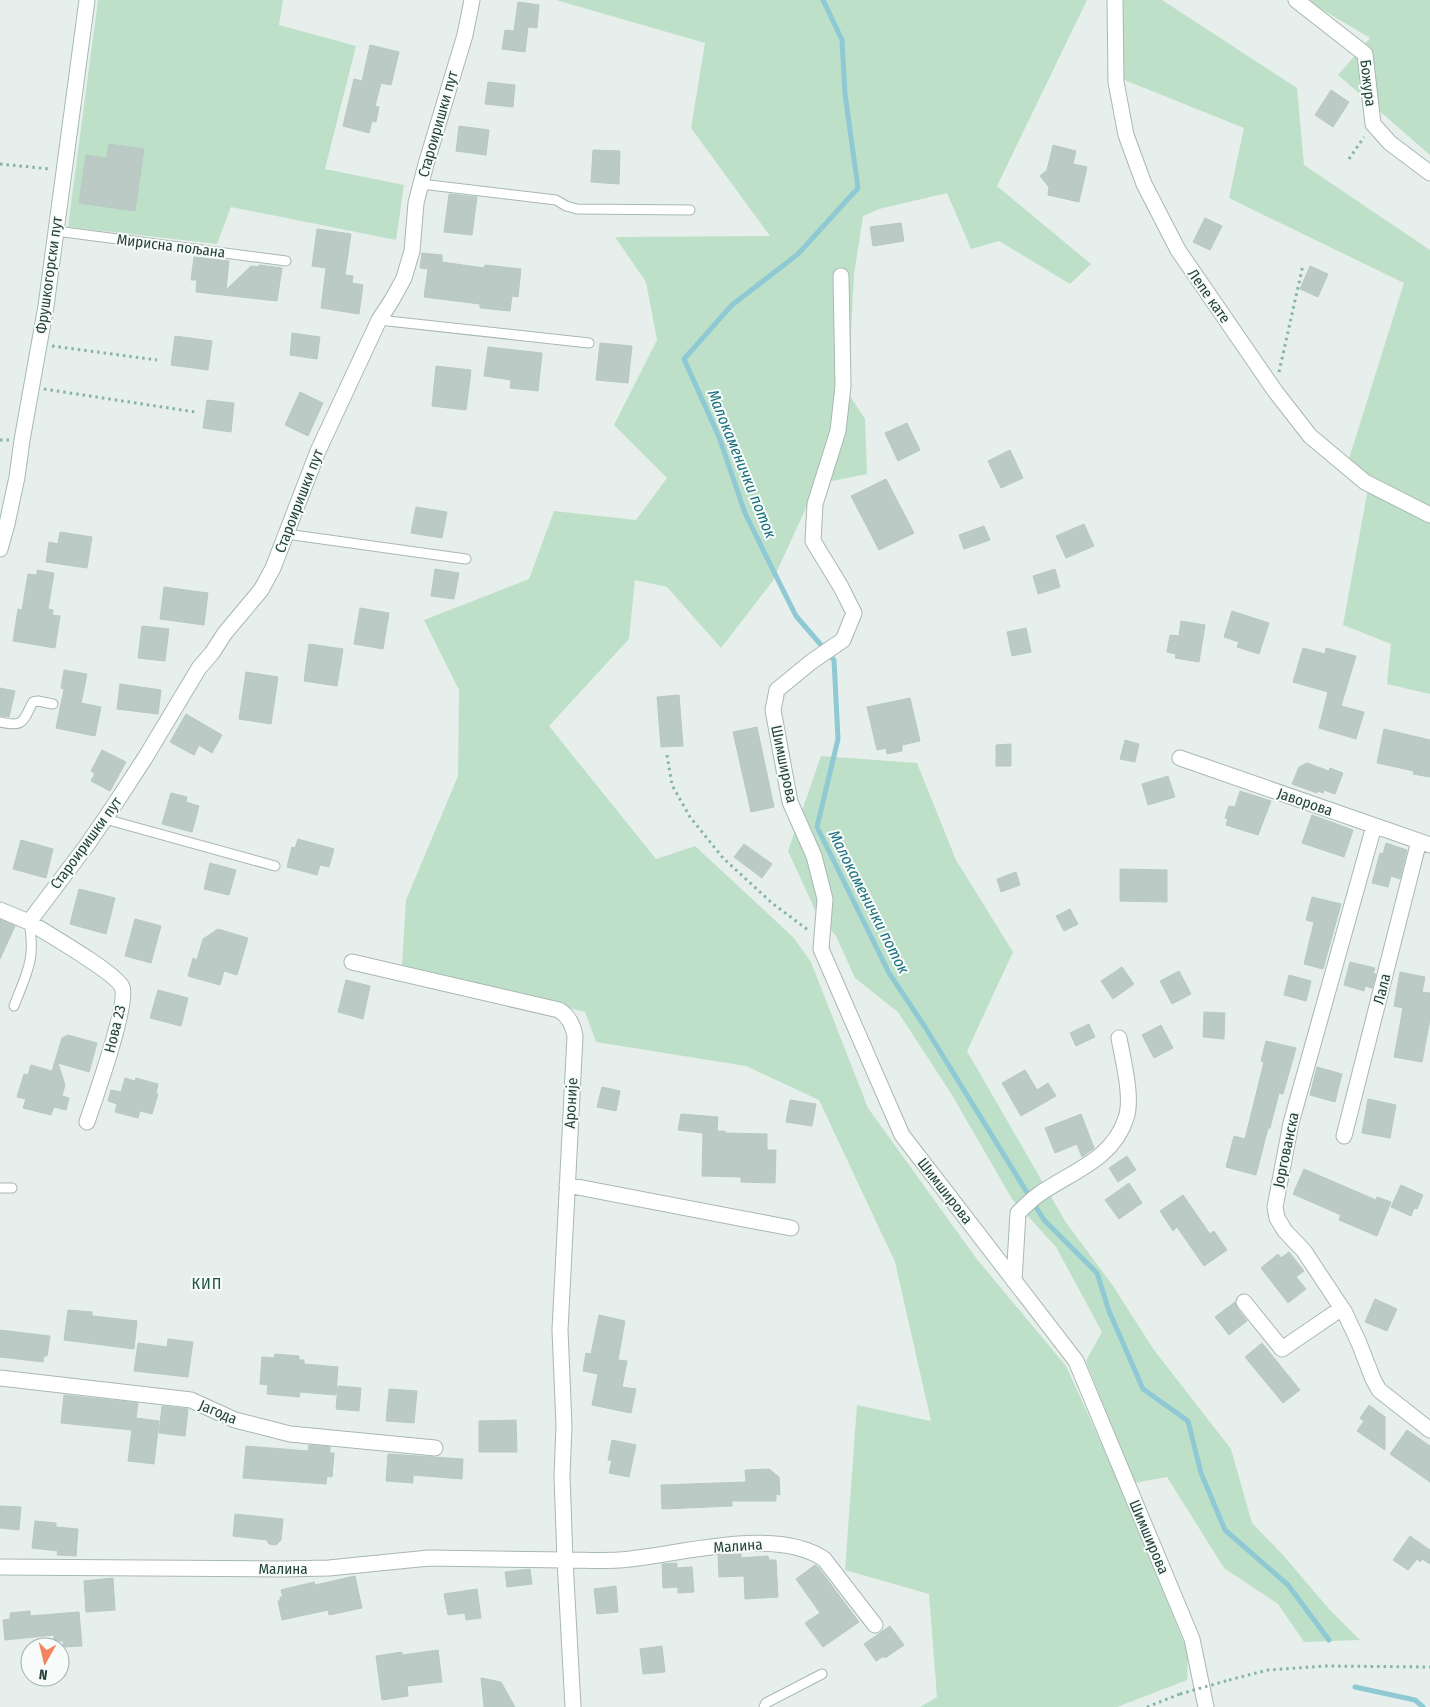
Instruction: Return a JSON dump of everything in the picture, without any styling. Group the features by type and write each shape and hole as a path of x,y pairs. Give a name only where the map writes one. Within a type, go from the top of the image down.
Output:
{"street":[{"name":"Фрушкогорски пут","path":"0,549 17,477 46,306 87,0"},
{"name":"Староиришки пут","path":"29,922 104,819 145,758 199,668 261,590 273,568 318,451 379,320 404,278 412,251 416,203 420,184 465,35 472,0"},
{"name":"Лепе кате","path":"1115,0 1116,82 1126,135 1144,184 1178,250 1275,391 1310,436 1365,482 1430,515"},
{"name":"Божура","path":"1296,0 1365,54 1373,124 1390,143 1430,173"},
{"name":"Шимширова","path":"841,276 843,386 838,431 814,504 813,541 842,587 854,612 844,640 811,662 777,690 773,710 790,802 814,856 825,899 821,949 902,1135 1076,1361 1192,1639 1206,1707"},
{"name":"Јаворова","path":"1180,758 1424,843"},
{"name":"Јоргованска","path":"1374,826 1291,1123 1275,1207 1277,1218 1286,1231 1304,1250 1342,1308 1352,1326 1379,1390 1430,1430"},
{"name":"Лала","path":"1344,1136 1424,843"},
{"path":"0,910 29,922"},
{"name":"Нова 23","path":"29,922 111,974 122,987 123,998 117,1028 87,1122"},
{"name":"Ароније","path":"352,962 559,1010 573,1026 575,1036 560,1330 564,1426 562,1476 565,1560"},
{"path":"1014,1281 1018,1213 1037,1195 1083,1169 1112,1144 1126,1118 1128,1091 1119,1038"},
{"path":"567,1185 791,1228"},
{"path":"1244,1302 1282,1349 1342,1308"},
{"name":"Јагода","path":"0,1378 191,1400 235,1420 290,1434 435,1448"},
{"name":"Малина","path":"0,1567 283,1569 329,1568 429,1558 619,1560 747,1544 776,1544 801,1547 824,1559 875,1625"},
{"path":"565,1560 573,1707"}],"lane":[{"path":"420,184 556,200 566,206 577,209 690,210"},
{"name":"Мирисна пољана","path":"56,231 286,261"},
{"path":"379,320 589,343"},
{"path":"286,534 466,559"},
{"path":"0,722 16,724 23,721 28,716 33,702 53,704"},
{"path":"104,819 275,866"},
{"path":"14,1006 31,962 32,939 29,922"},
{"path":"0,1188 12,1188"},
{"path":"764,1707 766,1703 822,1674"}],"path":[{"path":"1349,159 1373,124"},
{"path":"0,164 63,171"},
{"path":"1275,391 1303,265"},
{"path":"39,344 157,360"},
{"path":"31,388 195,412"},
{"path":"667,755 672,785 690,817 723,858 772,903 806,927 821,949"},
{"path":"1147,1707 1180,1694 1268,1670 1325,1666 1430,1668"}],"green space":[{"path":"98,0 283,0 279,25 356,46 325,169 404,185 396,240 231,207 217,244 68,227"},
{"path":"556,0 1087,0 997,186 1091,264 1070,284 999,241 971,249 947,193 879,209 863,216 854,275 848,393 865,419 867,474 817,484 772,582 721,648 667,587 635,580 629,639 549,726 656,859 695,846 793,937 811,962 868,1108 976,1258 1066,1366 1120,1485 1188,1653 1187,1680 1117,1707 920,1707 937,1697 929,1594 845,1570 857,1405 931,1421 895,1262 819,1100 746,1066 596,1042 585,1012 402,965 406,900 458,776 459,690 424,620 529,579 554,511 636,520 667,478 614,425 657,340 646,282 615,237 770,236 691,128 705,43"},
{"path":"1115,0 1162,0 1297,88 1304,165 1430,250 1430,694 1387,684 1391,644 1343,625 1369,483 1348,462 1404,283 1229,198 1244,128 1122,79"},
{"path":"1306,0 1430,0 1430,155 1338,75 1370,38"},
{"path":"821,756 917,763 956,860 1013,952 967,1051 1065,1221 1113,1286 1154,1350 1231,1449 1252,1523 1283,1555 1329,1609 1360,1640 1304,1642 1278,1604 1224,1568 1167,1477 1134,1483 1086,1361 1102,1332 1056,1247 1012,1199 952,1095 898,1012 855,978 836,936 815,910 788,851"}],"building":[{"path":"518,2 539,5 537,28 528,27 525,52 502,49 505,30 514,31"},
{"path":"370,45 399,52 391,85 381,83 375,106 379,107 376,122 372,121 369,133 343,126 354,79 362,81"},
{"path":"488,82 515,85 513,107 485,104"},
{"path":"1331,90 1349,102 1333,127 1315,115"},
{"path":"459,126 489,130 486,155 456,151"},
{"path":"109,144 144,149 135,211 79,203 86,155 107,158"},
{"path":"1053,145 1076,151 1073,164 1087,167 1079,202 1048,195 1049,187 1040,176 1047,170"},
{"path":"593,150 620,151 619,184 591,182"},
{"path":"449,194 477,197 472,235 444,232"},
{"path":"1205,218 1222,226 1210,250 1193,242"},
{"path":"901,223 904,241 873,246 870,227"},
{"path":"317,229 351,234 345,275 353,276 352,283 363,285 359,314 321,308 326,268 312,266"},
{"path":"422,253 442,255 442,262 484,268 485,265 521,269 518,297 512,296 510,311 480,308 480,304 424,297 428,269 420,268"},
{"path":"194,257 229,261 226,290 251,266 259,267 259,265 282,268 277,301 196,292 197,280 191,280"},
{"path":"1310,266 1328,274 1318,297 1300,289"},
{"path":"292,333 320,337 317,359 290,355"},
{"path":"175,336 212,341 208,370 171,365"},
{"path":"600,343 632,346 628,383 596,380"},
{"path":"488,347 542,353 538,391 510,388 511,380 484,376"},
{"path":"436,366 471,370 466,410 432,406"},
{"path":"300,392 323,403 308,436 285,425"},
{"path":"207,400 234,403 231,432 203,428"},
{"path":"907,423 920,450 898,461 885,433"},
{"path":"1010,450 1023,478 1001,488 988,461"},
{"path":"886,479 914,533 879,550 851,496"},
{"path":"416,507 447,512 442,538 411,533"},
{"path":"1084,524 1094,546 1066,558 1056,536"},
{"path":"984,526 990,540 964,549 959,535"},
{"path":"60,532 92,537 87,568 46,562 49,542 58,544"},
{"path":"435,569 459,573 454,599 431,596"},
{"path":"1055,569 1060,587 1038,594 1033,576"},
{"path":"37,570 54,573 48,609 53,610 52,615 60,616 55,648 13,641 18,609 22,610 28,574 37,575"},
{"path":"164,587 208,593 204,625 160,619"},
{"path":"360,608 389,613 383,649 354,644"},
{"path":"1232,611 1269,623 1259,654 1237,647 1239,642 1224,637"},
{"path":"1181,621 1205,625 1199,662 1175,658 1176,654 1167,652 1170,635 1179,636"},
{"path":"142,626 169,629 165,661 138,658"},
{"path":"1026,628 1031,652 1012,656 1007,632"},
{"path":"309,644 343,649 337,686 304,681"},
{"path":"1303,648 1325,654 1326,648 1356,656 1341,706 1364,712 1356,739 1319,728 1328,692 1293,682"},
{"path":"64,670 87,674 81,703 101,707 95,736 56,728 64,689 61,688"},
{"path":"246,672 278,677 271,724 239,719"},
{"path":"120,684 161,690 158,714 117,709"},
{"path":"0,688 15,691 9,717 0,716"},
{"path":"679,695 683,746 661,747 657,697"},
{"path":"910,698 920,741 902,745 902,751 887,754 886,748 877,750 867,707"},
{"path":"186,714 222,735 212,753 199,745 194,755 170,742"},
{"path":"757,727 774,807 751,812 733,732"},
{"path":"1384,729 1430,740 1430,777 1413,774 1414,771 1377,763"},
{"path":"1125,740 1139,744 1135,762 1120,759"},
{"path":"1011,744 1011,766 996,766 996,745"},
{"path":"102,750 126,762 110,791 91,781 95,773 91,771"},
{"path":"1307,763 1329,771 1330,768 1343,773 1335,794 1324,790 1323,793 1318,791 1317,793 1292,784 1299,767"},
{"path":"1168,776 1175,797 1148,805 1142,784"},
{"path":"1240,791 1271,801 1258,835 1226,825 1228,819 1225,818 1229,806 1235,807"},
{"path":"171,793 187,797 186,802 199,806 192,832 162,824"},
{"path":"1312,815 1353,830 1344,857 1302,843"},
{"path":"298,839 334,849 329,867 320,865 317,875 287,867 292,847 295,848"},
{"path":"21,840 53,849 46,878 13,869"},
{"path":"1386,843 1407,850 1400,879 1391,876 1388,887 1372,883 1380,853 1383,854"},
{"path":"744,844 772,864 762,878 734,857"},
{"path":"210,863 236,870 229,895 204,889"},
{"path":"1120,869 1167,870 1167,902 1120,901"},
{"path":"1016,872 1020,885 1001,892 997,879"},
{"path":"79,889 115,898 106,934 70,924"},
{"path":"1312,897 1341,904 1323,969 1304,964 1314,922 1306,920"},
{"path":"1070,909 1078,924 1064,931 1056,916"},
{"path":"135,919 161,926 151,963 125,956"},
{"path":"0,920 15,926 0,959"},
{"path":"218,929 248,938 237,975 224,971 220,985 188,976 193,958 197,960 203,939"},
{"path":"1350,962 1375,968 1373,973 1376,974 1372,988 1365,986 1364,991 1344,985"},
{"path":"1122,967 1134,984 1113,999 1101,981"},
{"path":"1179,971 1191,994 1172,1004 1160,981"},
{"path":"1400,972 1425,977 1422,992 1430,993 1430,1019 1422,1062 1394,1057 1403,1008 1394,1006"},
{"path":"1289,975 1311,981 1306,1001 1284,995"},
{"path":"346,980 370,986 363,1019 338,1012"},
{"path":"158,990 188,998 181,1026 150,1018"},
{"path":"1204,1012 1225,1013 1224,1039 1203,1037"},
{"path":"1089,1024 1095,1037 1076,1046 1070,1033"},
{"path":"1161,1025 1173,1048 1154,1058 1142,1035"},
{"path":"68,1035 97,1043 89,1072 58,1063 65,1085 62,1096 69,1098 66,1110 54,1107 51,1115 23,1108 26,1099 17,1097 24,1074 28,1075 31,1065 52,1071 62,1038"},
{"path":"1266,1041 1296,1048 1283,1094 1279,1093 1256,1175 1226,1167 1234,1136 1245,1139 1264,1062 1261,1061"},
{"path":"1317,1067 1342,1074 1335,1102 1310,1095"},
{"path":"1025,1070 1037,1090 1048,1083 1056,1096 1021,1116 1002,1083"},
{"path":"125,1078 135,1081 136,1078 158,1084 156,1093 158,1094 152,1114 140,1111 138,1118 115,1112 117,1104 108,1101 111,1090 121,1092"},
{"path":"602,1087 620,1091 616,1111 597,1107"},
{"path":"1368,1099 1396,1105 1390,1138 1362,1133"},
{"path":"790,1100 816,1104 812,1126 786,1122"},
{"path":"681,1114 718,1117 717,1131 725,1131 725,1133 767,1134 767,1150 776,1150 775,1183 741,1182 741,1177 702,1176 703,1133 678,1130"},
{"path":"1081,1114 1094,1148 1082,1157 1077,1144 1055,1153 1045,1128"},
{"path":"1127,1156 1136,1170 1118,1182 1109,1168"},
{"path":"1304,1169 1376,1200 1377,1197 1391,1202 1377,1236 1339,1220 1341,1215 1293,1194"},
{"path":"1129,1183 1142,1203 1119,1219 1105,1200"},
{"path":"1401,1185 1423,1195 1417,1209 1414,1208 1411,1216 1391,1207"},
{"path":"1183,1195 1210,1234 1214,1231 1227,1250 1204,1266 1177,1227 1173,1231 1160,1211"},
{"path":"1289,1252 1304,1271 1296,1277 1306,1289 1288,1303 1261,1268 1278,1254 1281,1258"},
{"path":"1375,1299 1397,1309 1387,1331 1365,1322"},
{"path":"1235,1302 1237,1308 1247,1321 1229,1335 1215,1317"},
{"path":"68,1310 92,1312 92,1316 137,1321 134,1349 64,1340"},
{"path":"599,1315 625,1321 618,1360 627,1361 622,1387 636,1389 631,1413 592,1405 598,1374 583,1371 586,1353 591,1354"},
{"path":"0,1330 50,1336 47,1356 44,1356 43,1362 0,1357"},
{"path":"168,1339 193,1342 188,1377 134,1371 138,1343 167,1347"},
{"path":"1262,1343 1300,1390 1283,1403 1245,1357"},
{"path":"275,1354 299,1356 299,1360 304,1360 304,1364 338,1367 336,1395 300,1392 299,1397 267,1394 268,1385 260,1384 262,1357 274,1358"},
{"path":"338,1386 361,1388 359,1411 336,1409"},
{"path":"389,1389 417,1391 414,1423 386,1421"},
{"path":"64,1395 138,1403 136,1418 159,1421 154,1464 128,1461 132,1430 61,1423"},
{"path":"1369,1405 1385,1417 1385,1450 1357,1431 1364,1421 1360,1418"},
{"path":"162,1406 188,1409 185,1436 159,1433"},
{"path":"516,1420 517,1452 479,1452 479,1421"},
{"path":"1407,1430 1430,1446 1430,1482 1390,1454"},
{"path":"612,1440 636,1445 629,1477 609,1473 612,1460 608,1460"},
{"path":"309,1445 330,1447 330,1453 334,1453 332,1477 327,1476 326,1484 243,1478 246,1446 308,1451"},
{"path":"388,1454 463,1459 462,1479 413,1475 413,1483 386,1481"},
{"path":"769,1469 779,1477 780,1495 776,1494 776,1501 732,1501 732,1506 662,1509 661,1485 746,1482 745,1470"},
{"path":"0,1506 21,1507 19,1530 0,1528"},
{"path":"235,1514 283,1519 281,1540 276,1545 269,1544 267,1540 233,1536"},
{"path":"35,1521 56,1523 56,1527 78,1529 76,1556 57,1555 58,1551 32,1548"},
{"path":"1410,1536 1430,1550 1430,1564 1422,1559 1420,1562 1417,1559 1408,1570 1393,1560"},
{"path":"741,1554 741,1558 768,1556 769,1560 776,1560 778,1597 745,1599 744,1576 719,1577 718,1555"},
{"path":"677,1563 677,1568 692,1567 694,1592 678,1593 678,1587 663,1588 662,1564"},
{"path":"815,1565 859,1622 823,1647 805,1623 820,1613 796,1579"},
{"path":"530,1569 532,1584 507,1587 505,1572"},
{"path":"355,1576 362,1608 329,1615 328,1610 282,1620 278,1601 280,1601 280,1597 283,1597 281,1590 314,1582 315,1585"},
{"path":"113,1578 115,1610 86,1612 84,1581"},
{"path":"616,1586 618,1612 597,1614 594,1589"},
{"path":"477,1589 481,1618 466,1620 465,1613 448,1615 444,1594"},
{"path":"30,1611 30,1616 79,1612 82,1646 70,1647 70,1637 54,1637 54,1635 5,1640 3,1620 10,1619 10,1613"},
{"path":"890,1626 904,1645 885,1658 884,1656 876,1661 864,1644"},
{"path":"662,1646 665,1672 643,1674 640,1649"},
{"path":"438,1650 442,1682 407,1686 408,1696 382,1700 376,1656 402,1652 402,1655"},
{"path":"481,1678 501,1682 515,1707 484,1707"}],"waterway":[{"name":"Малокаменички поток","path":"823,0 842,40 845,94 858,188 798,254 732,305 684,359 719,437 745,513 770,564 796,616 834,660 838,739 817,827 889,973 925,1027 1044,1220 1097,1273 1109,1311 1143,1389 1188,1421 1201,1473 1225,1530 1288,1585 1329,1640"},
{"name":"Малокаменички поток","path":"1355,1687 1415,1700 1423,1707"}],"district":[{"name":"КИП","path":"207,1283"}]}
